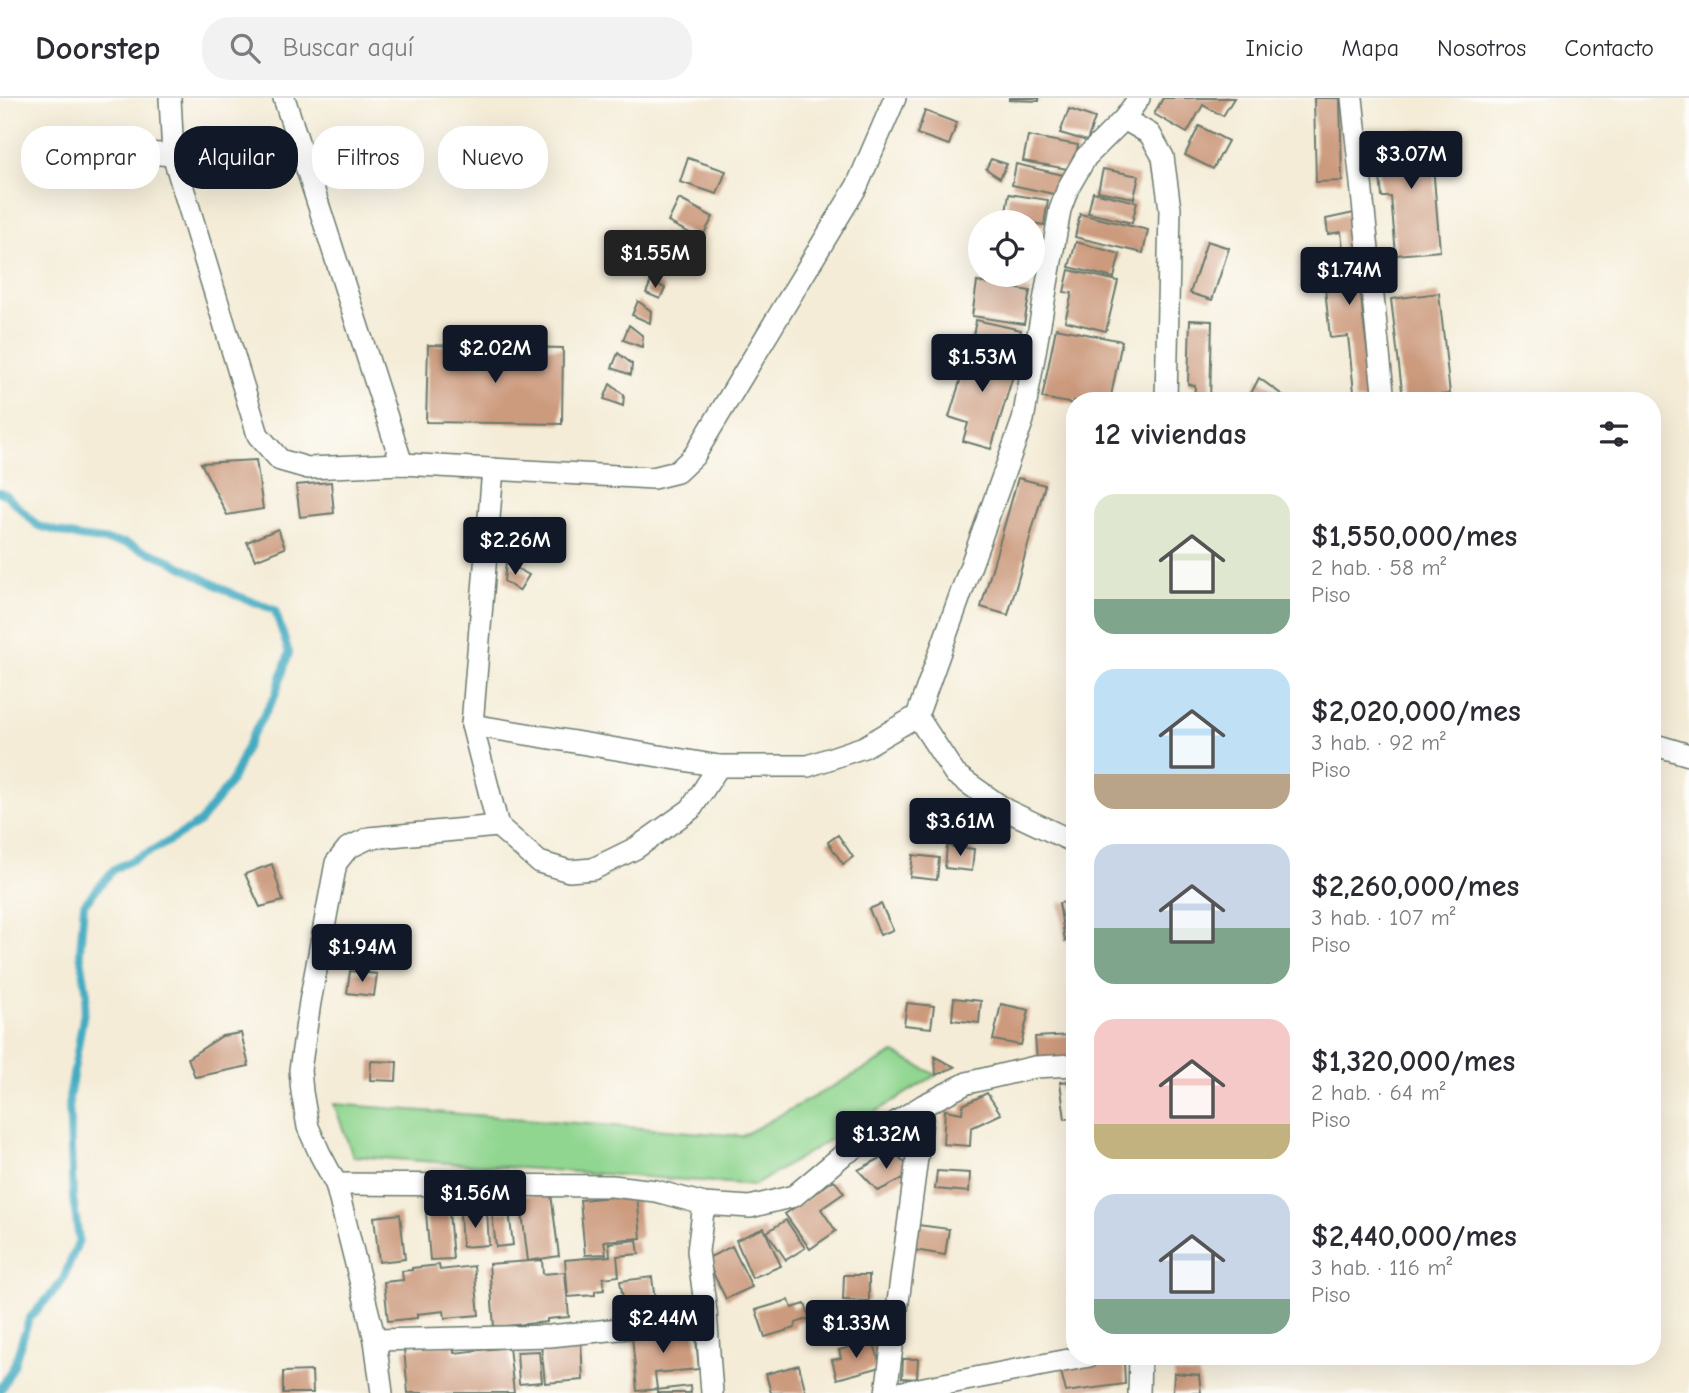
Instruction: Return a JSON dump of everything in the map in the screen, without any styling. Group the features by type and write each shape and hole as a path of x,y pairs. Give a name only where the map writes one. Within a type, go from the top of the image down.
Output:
{"street":[{"path":"170,98 173,155 258,435 280,460 308,468 402,464 653,478 677,472 694,456 857,186 895,98"},
{"path":"284,98 402,464"},
{"path":"472,725 719,766 808,766 864,747 917,716 1023,420 1060,211 1068,188 1086,157 1124,119 1139,98"},
{"path":"1352,98 1383,392"},
{"path":"1124,119 1150,134 1163,157 1170,209 1166,392"},
{"path":"160,154 173,155"},
{"path":"493,469 472,725 498,826 539,862 569,871 593,869 636,848 691,809 719,766"},
{"path":"917,716 955,774 1006,810 1066,838"},
{"path":"1661,747 1689,755"},
{"path":"382,1393 376,1340 336,1185 308,1127 300,1070 336,863 348,848 369,838 498,826"},
{"path":"336,1185 612,1186 656,1191 704,1205 750,1207 793,1196 844,1155 924,1105 967,1083 1035,1067 1066,1065"},
{"path":"886,1393 924,1105"},
{"path":"704,1205 698,1251 712,1393"},
{"path":"376,1340 550,1336 649,1326 705,1312"},
{"path":"898,1393 1066,1360"},
{"path":"1139,1393 1140,1365"}],"green space":[{"path":"894,1053 936,1075 755,1185 353,1156 334,1104 742,1136"}],"building":[{"path":"1039,98 1039,101 1009,100"},
{"path":"1163,98 1234,98 1223,116 1203,105 1187,133 1154,114"},
{"path":"1314,98 1340,98 1342,181 1316,182"},
{"path":"1069,109 1095,118 1087,141 1060,133"},
{"path":"925,111 957,123 949,145 917,134"},
{"path":"1199,126 1228,141 1213,169 1185,155"},
{"path":"1430,129 1440,251 1396,255 1391,197 1382,197 1379,166 1388,165 1385,133"},
{"path":"1028,136 1078,145 1073,170 1023,161"},
{"path":"688,158 726,171 717,194 680,182"},
{"path":"991,159 1007,164 1000,178 986,169"},
{"path":"1016,164 1063,175 1058,195 1012,185"},
{"path":"1103,169 1139,176 1134,198 1098,191"},
{"path":"1093,192 1137,202 1132,223 1088,213"},
{"path":"1009,194 1048,200 1045,219 1045,210 1006,210"},
{"path":"679,199 713,217 701,239 668,222"},
{"path":"1354,213 1373,392 1354,392 1348,336 1330,338 1324,278 1346,276 1341,232 1328,234 1326,219"},
{"path":"1080,214 1148,230 1143,253 1075,237"},
{"path":"670,234 688,251 670,269 652,253"},
{"path":"1207,241 1229,248 1212,300 1190,293"},
{"path":"1076,242 1120,254 1114,278 1069,267"},
{"path":"1069,270 1118,281 1106,331 1065,321 1072,293 1064,292"},
{"path":"651,281 665,288 660,299 646,293"},
{"path":"976,287 1006,287 1030,291 1024,324 972,316"},
{"path":"1439,293 1450,392 1402,392 1391,299"},
{"path":"638,301 651,311 650,323 632,315"},
{"path":"976,320 1021,330 1016,353 972,341"},
{"path":"1190,320 1212,321 1210,392 1195,392 1195,386 1188,384"},
{"path":"629,325 643,336 642,347 623,340"},
{"path":"1056,328 1122,341 1112,392 1066,392 1066,402 1042,398"},
{"path":"972,342 1010,354 1004,373 1013,376 991,449 963,441 968,423 949,417"},
{"path":"428,345 563,348 562,424 426,422"},
{"path":"618,353 632,364 631,375 612,368"},
{"path":"1259,378 1278,392 1252,392"},
{"path":"610,384 624,395 623,406 604,399"},
{"path":"256,460 263,509 227,515 201,463"},
{"path":"1018,478 1045,485 1008,615 981,607"},
{"path":"331,482 334,513 300,517 296,485"},
{"path":"278,529 285,548 255,560 247,542"},
{"path":"506,562 529,575 519,591 504,581"},
{"path":"838,835 853,857 843,864 828,842"},
{"path":"947,846 974,849 972,871 945,868"},
{"path":"913,855 939,858 937,880 910,877"},
{"path":"272,864 283,901 260,907 245,874"},
{"path":"1066,902 1066,941 1065,941 1059,903"},
{"path":"881,904 893,930 880,935 869,909"},
{"path":"350,971 377,974 374,996 347,993"},
{"path":"954,998 981,1001 979,1023 952,1020"},
{"path":"907,1003 934,1006 931,1028 904,1025"},
{"path":"1001,1004 1029,1010 1021,1045 993,1040"},
{"path":"241,1033 249,1066 195,1077 188,1058 222,1036"},
{"path":"1066,1035 1066,1058 1037,1060 1035,1037"},
{"path":"935,1057 955,1067 936,1075"},
{"path":"371,1061 397,1062 396,1081 370,1080"},
{"path":"1060,1082 1066,1082 1066,1119 1065,1119"},
{"path":"987,1093 1001,1114 971,1128 970,1146 943,1144 945,1110 962,1113 963,1105"},
{"path":"894,1151 914,1173 878,1191 858,1170"},
{"path":"937,1171 970,1173 969,1192 935,1189"},
{"path":"834,1180 844,1193 821,1209 836,1231 810,1249 785,1214"},
{"path":"551,1194 559,1256 528,1261 520,1196"},
{"path":"637,1195 641,1238 604,1241 606,1254 585,1255 580,1200"},
{"path":"509,1211 513,1245 496,1247 492,1213"},
{"path":"449,1212 453,1259 430,1260 426,1213"},
{"path":"487,1212 489,1245 462,1247 460,1214"},
{"path":"400,1214 405,1259 379,1262 374,1217"},
{"path":"786,1220 805,1248 786,1260 767,1232"},
{"path":"918,1225 949,1229 945,1255 914,1250"},
{"path":"764,1228 781,1266 752,1278 736,1240"},
{"path":"637,1240 639,1254 617,1256 619,1276 603,1278 604,1290 595,1291 595,1295 568,1297 565,1260 610,1256 609,1243"},
{"path":"732,1246 752,1287 726,1299 706,1259"},
{"path":"542,1260 543,1274 565,1272 569,1317 494,1327 489,1264"},
{"path":"439,1265 440,1270 474,1266 479,1315 445,1318 444,1311 417,1314 417,1318 388,1321 384,1282 403,1280 402,1271"},
{"path":"844,1275 869,1275 869,1301 843,1300"},
{"path":"652,1277 656,1310 626,1315 620,1281"},
{"path":"789,1300 792,1308 805,1304 810,1318 796,1323 795,1328 765,1337 756,1310"},
{"path":"844,1306 847,1324 818,1329 814,1311"},
{"path":"695,1329 699,1369 655,1373 657,1389 637,1391 632,1335"},
{"path":"581,1340 583,1380 545,1383 541,1344"},
{"path":"873,1341 881,1367 837,1379 832,1360 841,1358 839,1350"},
{"path":"453,1344 454,1353 509,1347 514,1393 408,1393 404,1349"},
{"path":"539,1351 542,1382 519,1384 517,1352"},
{"path":"903,1359 918,1359 917,1379 902,1378"},
{"path":"799,1365 806,1393 771,1393 766,1374"},
{"path":"1124,1365 1125,1384 1066,1392 1060,1367"},
{"path":"312,1371 313,1393 283,1393 283,1372"},
{"path":"1174,1373 1199,1375 1201,1393 1173,1393"},
{"path":"690,1386 691,1393 657,1393 657,1390"}],"waterway":[{"path":"0,492 38,526 79,537 125,543 167,559 233,594 275,610 289,653 275,696 251,737 231,782 199,823 114,869 84,904 80,951 87,994 69,1099 73,1197 79,1240 62,1282 29,1319 14,1365 0,1391"}]}
